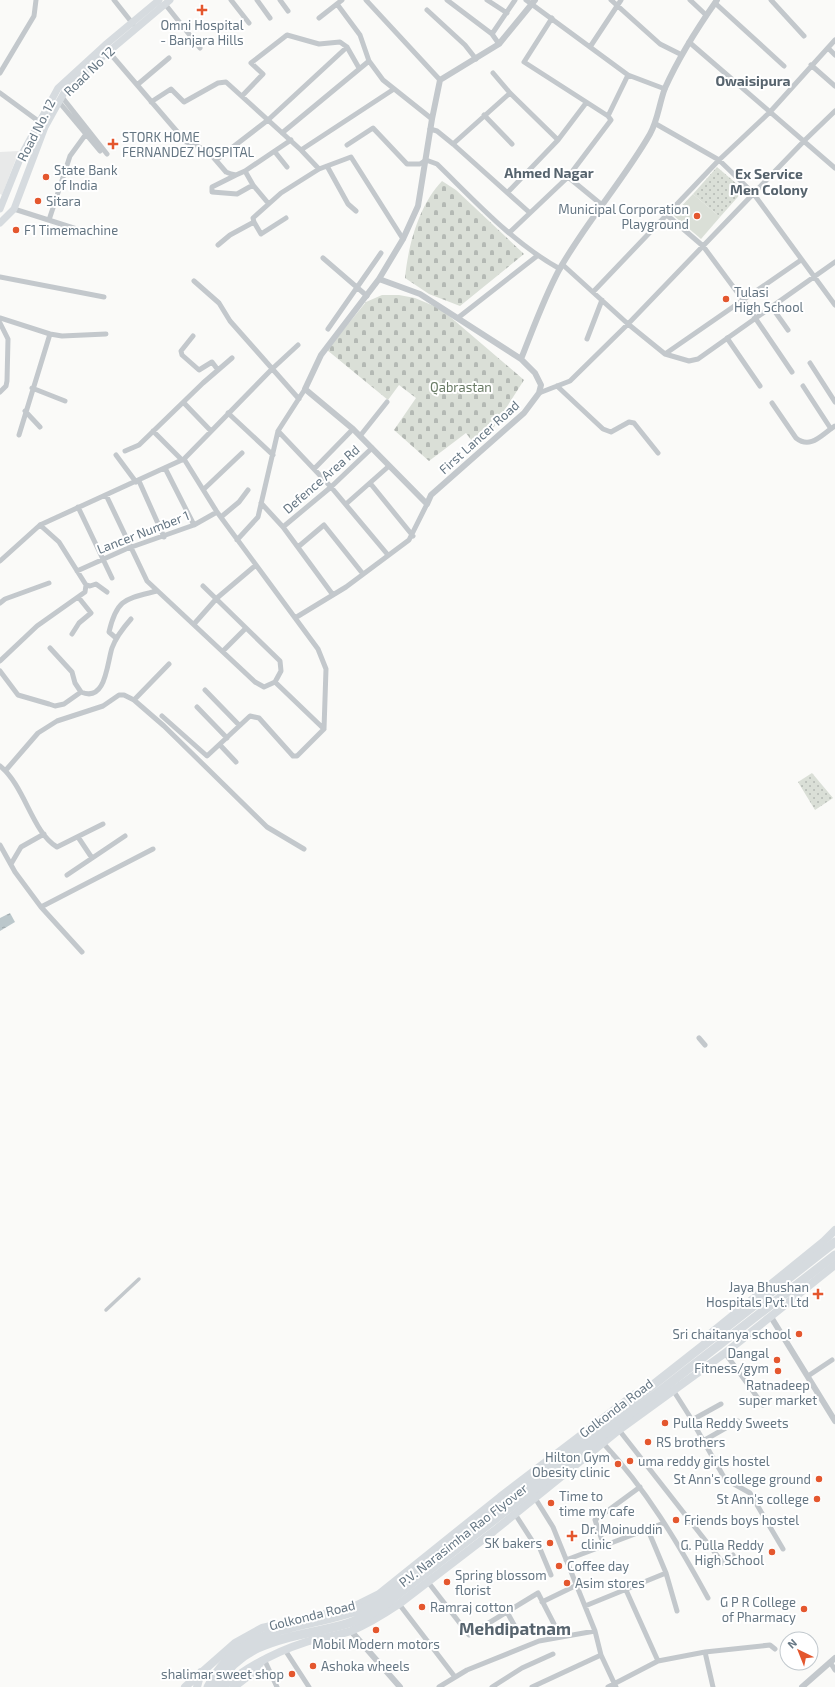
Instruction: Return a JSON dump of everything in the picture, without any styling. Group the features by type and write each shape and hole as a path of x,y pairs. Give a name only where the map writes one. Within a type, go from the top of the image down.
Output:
{"highway":[{"name":"P.V. Narasimha Rao Flyover","path":"208,1687 219,1668 238,1649 249,1642 274,1632 347,1615 378,1601 835,1242"},
{"name":"P.V. Narasimha Rao Flyover","path":"217,1687 233,1664 253,1649 265,1644 351,1623 368,1616 382,1607 835,1255"}],"main road":[{"name":"Road No. 12","path":"0,209 22,154 43,124 53,96 64,80 165,1"},
{"name":"Road No 12","path":"0,224 14,209 43,124 60,99 82,74 134,26"},
{"name":"Golkonda Road","path":"185,1687 235,1643 262,1628 351,1608 367,1600 393,1583 500,1497 728,1321 824,1241 835,1230"},
{"name":"Golkonda Road","path":"223,1687 240,1672 264,1659 307,1642 351,1631 384,1615 515,1514 619,1430 672,1390 725,1353 834,1268"},
{"path":"640,1390 652,1406"},
{"path":"448,1539 461,1556"},
{"path":"234,1687 252,1673 264,1659"},
{"path":"197,1687 201,1672"}],"street":[{"path":"0,73 34,16 36,0"},
{"path":"114,0 134,26"},
{"path":"231,0 249,24"},
{"path":"257,0 270,18"},
{"path":"280,0 288,11"},
{"path":"319,18 342,0"},
{"path":"366,0 440,80"},
{"path":"447,0 492,34 499,44"},
{"path":"487,0 507,13"},
{"path":"492,34 515,0"},
{"path":"611,0 660,44 682,55"},
{"path":"590,47 621,0"},
{"path":"690,0 706,15"},
{"path":"771,0 804,36"},
{"path":"165,1 200,48"},
{"path":"237,540 258,517 278,431 300,399 321,355 379,279 403,239 418,206 430,129 440,80 499,44 531,1 628,75 665,89"},
{"path":"521,359 542,303 561,267 602,205 633,164 656,124 665,89 682,55 706,15 716,2 784,66"},
{"path":"337,4 360,34 369,61 383,80 432,119"},
{"path":"427,10 465,44 476,59"},
{"path":"509,233 568,177 611,120 608,116 524,62 552,18"},
{"path":"242,96 263,74 251,63 269,51 287,35 319,44 340,42 347,47 359,68"},
{"path":"593,292 668,216 719,160 770,112 835,40"},
{"path":"689,42 805,140 835,168"},
{"path":"216,160 268,120 347,47"},
{"path":"828,48 835,55"},
{"path":"108,51 186,142 191,146 207,150 226,172 236,175"},
{"path":"137,85 169,58"},
{"path":"282,132 369,61"},
{"path":"811,65 835,86"},
{"path":"493,73 510,93 558,140"},
{"path":"608,116 628,75"},
{"path":"151,102 171,89 184,102 223,82 231,84 268,120 292,140 319,169"},
{"path":"301,150 394,89"},
{"path":"0,93 43,124"},
{"path":"453,144 510,93"},
{"path":"60,99 100,151"},
{"path":"60,99 107,154"},
{"path":"508,192 558,140 586,103"},
{"path":"539,393 570,381 628,324 753,193 835,111"},
{"path":"484,115 512,144"},
{"path":"656,124 719,160 753,193 835,305"},
{"path":"347,145 373,128 407,164 420,164 426,160"},
{"path":"430,129 437,131 453,144 530,213"},
{"path":"49,220 70,156 86,134"},
{"path":"253,185 237,194 212,192 212,187 245,171 292,140"},
{"path":"275,152 287,167"},
{"path":"286,218 261,234 253,218 280,193 319,169 351,157 403,239"},
{"path":"426,160 438,164 509,233 537,256 561,267 593,292 628,324 665,354 689,361 698,359 835,262"},
{"path":"327,166 348,204 356,211"},
{"path":"245,171 253,185 268,204"},
{"path":"568,177 602,205"},
{"path":"14,209 83,231"},
{"path":"668,216 703,246 743,300 792,372"},
{"path":"218,245 254,222"},
{"path":"328,329 381,253"},
{"path":"459,317 537,256"},
{"path":"322,258 367,296"},
{"path":"665,354 801,260"},
{"path":"0,277 104,297"},
{"path":"379,279 420,294 459,317 521,359 535,373 541,385 539,393"},
{"path":"194,281 219,303 230,322 300,399"},
{"path":"587,339 602,300"},
{"path":"771,306 788,330"},
{"path":"0,318 50,334 62,336 106,334"},
{"path":"0,323 8,339 7,381 6,386 0,392"},
{"path":"19,435 32,388 50,334"},
{"path":"192,336 182,351 182,355 199,370 212,362 218,370"},
{"path":"727,338 760,386"},
{"path":"0,561 40,525 183,460 272,369 298,345"},
{"path":"126,451 139,445 232,358"},
{"path":"810,363 835,402"},
{"path":"557,386 603,429 611,432 629,422 634,423 658,453"},
{"path":"772,402 796,438 801,442 813,442 833,427 803,386"},
{"path":"32,388 65,400"},
{"path":"305,389 353,429 427,504"},
{"name":"First Lancer Road","path":"295,618 333,595 409,540 413,536 431,495 524,413 539,393"},
{"path":"360,436 387,402"},
{"path":"184,403 211,431"},
{"path":"25,411 40,427"},
{"path":"228,413 273,455"},
{"path":"314,469 353,429"},
{"path":"153,431 183,460 204,489 217,512 318,649 326,669 324,729 297,756 293,756 259,718 250,716 207,756 204,755 162,716"},
{"path":"278,431 331,486 388,555"},
{"name":"Defence Area Rd","path":"283,527 331,486 372,448"},
{"path":"204,489 242,453"},
{"path":"116,456 137,482 164,537"},
{"path":"346,504 390,466"},
{"path":"165,468 194,525"},
{"path":"370,483 413,536"},
{"path":"221,517 239,502 248,490"},
{"path":"106,495 147,581 255,682 264,687 275,682 281,671 280,661 203,586"},
{"path":"261,503 283,527 333,595"},
{"path":"78,507 112,578"},
{"name":"Lancer Number 1","path":"77,571 131,547 164,537 194,525 217,512"},
{"path":"0,661 37,626 85,592 86,585 59,542 40,525"},
{"path":"298,547 324,525 363,574"},
{"path":"194,624 217,598 256,565"},
{"path":"0,603 4,599 49,583"},
{"path":"86,585 90,586 96,584 107,592"},
{"path":"116,638 109,632 112,620 120,604 130,598 156,588"},
{"path":"0,594 4,599"},
{"path":"72,634 79,624 91,612 78,598"},
{"path":"0,671 18,695 55,706 64,704 83,693 97,691 101,688 105,680 116,638 131,619"},
{"path":"223,651 246,628"},
{"path":"50,648 72,672 75,683 83,693"},
{"path":"134,700 169,664"},
{"path":"275,682 324,729"},
{"path":"205,690 239,725"},
{"path":"6,770 38,733 57,721 103,706 119,695 134,700 175,736 262,822 304,849"},
{"path":"197,707 227,738"},
{"path":"220,745 236,762"},
{"path":"0,766 6,770 20,791 44,834 51,843 57,847 103,824"},
{"path":"11,864 21,847 44,834"},
{"path":"67,875 125,836"},
{"path":"78,837 92,858"},
{"path":"0,844 11,864 40,907 82,952"},
{"path":"40,907 153,849"},
{"path":"699,1038 705,1045"},
{"path":"106,1310 139,1279"},
{"path":"771,1317 835,1421"},
{"path":"725,1353 763,1405"},
{"path":"808,1376 832,1360"},
{"path":"672,1390 691,1419 725,1479 750,1493 783,1549"},
{"path":"691,1419 694,1420 721,1404"},
{"path":"703,1441 738,1421"},
{"path":"619,1430 723,1563 733,1555"},
{"path":"603,1443 627,1469 640,1487 664,1523 708,1598"},
{"path":"604,1546 595,1520 640,1487"},
{"path":"535,1498 553,1527 595,1631 601,1655 615,1685"},
{"path":"515,1514 533,1542 538,1544 551,1575"},
{"path":"566,1560 664,1523"},
{"path":"648,1530 666,1573 677,1611"},
{"path":"585,1606 666,1573"},
{"path":"428,1582 469,1635 538,1593 554,1624"},
{"path":"542,1602 577,1585"},
{"path":"626,1590 658,1661"},
{"path":"399,1604 455,1677"},
{"path":"507,1612 518,1632"},
{"path":"351,1631 400,1687"},
{"path":"439,1687 467,1670 539,1641 595,1631"},
{"path":"608,1687 615,1685 658,1661 705,1652 770,1645 776,1648"},
{"path":"285,1650 308,1687"},
{"path":"705,1652 713,1687"},
{"path":"492,1687 522,1668 553,1654"},
{"path":"532,1687 601,1655"},
{"path":"264,1659 277,1687"},
{"path":"802,1687 832,1660 835,1670"}],"shaded area":[{"path":"19,151 2,195 0,194 0,152"}],"green space":[{"path":"717,167 744,190 720,217 693,194"},
{"path":"442,181 456,190 524,254 460,306 429,294 405,278 409,253 416,226 427,202"},
{"name":"Municipal Corporation Playground","path":"693,194 720,217 701,239 673,215"},
{"name":"Qabrastan","path":"382,295 399,295 415,298 441,309 524,380 492,430 475,445 466,433 429,461 394,430 416,398 399,385 388,400 327,350 366,302"},
{"path":"812,773 833,798 815,810 798,782"}],"water":[{"path":"10,913 15,922 0,931 0,918"}],"place":[{"name":"Omni Hospital - Banjara Hills","path":"202,10"},
{"name":"STORK HOME FERNANDEZ HOSPITAL","path":"113,144"},
{"name":"State Bank of India","path":"46,177"},
{"name":"Sitara","path":"38,201"},
{"name":"Municipal Corporation Playground","path":"697,216"},
{"name":"F1 Timemachine","path":"16,230"},
{"name":"Tulasi High School","path":"726,299"},
{"name":"Jaya Bhushan Hospitals Pvt. Ltd","path":"818,1294"},
{"name":"Sri chaitanya school","path":"799,1334"},
{"name":"Dangal Fitness/gym","path":"777,1360"},
{"name":"Ratnadeep super market","path":"778,1371"},
{"name":"Pulla Reddy Sweets","path":"665,1423"},
{"name":"RS brothers","path":"648,1442"},
{"name":"uma reddy girls hostel","path":"630,1461"},
{"name":"Hilton Gym Obesity clinic","path":"618,1464"},
{"name":"St Ann's college ground","path":"819,1479"},
{"name":"St Ann's college","path":"817,1499"},
{"name":"Time to time my cafe","path":"551,1503"},
{"name":"Friends boys hostel","path":"676,1520"},
{"name":"Dr. Moinuddin clinic","path":"572,1536"},
{"name":"SK bakers","path":"550,1543"},
{"name":"G. Pulla Reddy High School","path":"772,1552"},
{"name":"Coffee day","path":"559,1566"},
{"name":"Spring blossom florist","path":"447,1582"},
{"name":"Asim stores","path":"567,1583"},
{"name":"Ramraj cotton","path":"422,1607"},
{"name":"G P R College of Pharmacy","path":"804,1609"},
{"name":"Mobil Modern motors","path":"376,1630"},
{"name":"Ashoka wheels","path":"313,1666"},
{"name":"shalimar sweet shop","path":"292,1674"}],"district":[{"name":"Owaisipura","path":"753,80"},
{"name":"Ahmed Nagar","path":"549,172"},
{"name":"Ex Service Men Colony","path":"769,182"},
{"name":"Mehdipatnam","path":"515,1628"}]}
